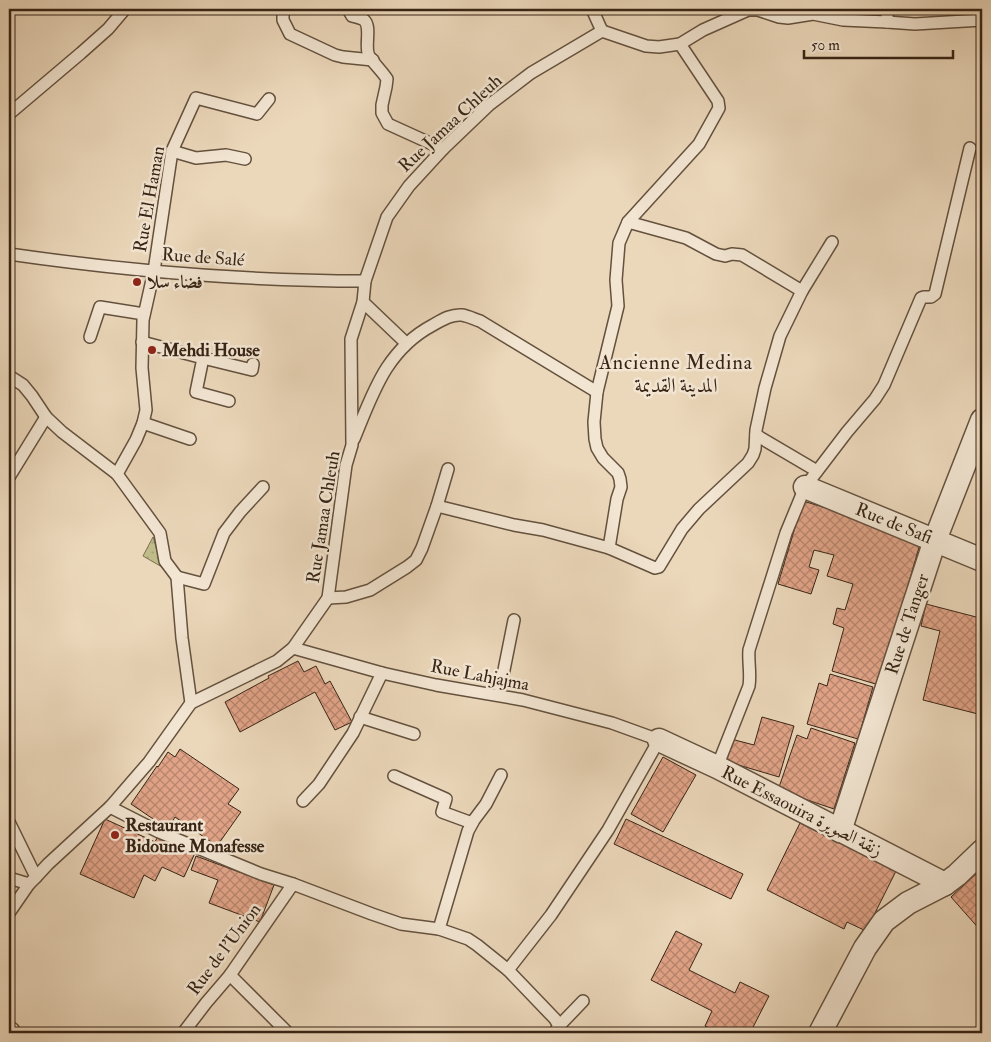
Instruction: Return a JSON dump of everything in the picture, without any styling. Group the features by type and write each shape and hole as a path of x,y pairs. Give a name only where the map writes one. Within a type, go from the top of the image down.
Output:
{"street":[{"name":"Rue de Tanger","path":"840,831 935,540 980,431"},
{"name":"Rue de Safi","path":"811,479 935,540 982,560"},
{"name":"Rue Essaouira زنقة الصويرة","path":"659,740 945,884"},
{"path":"820,1033 865,948 884,921 908,903 945,884 982,851"}],"lane":[{"path":"9,114 81,54 108,29 125,9"},
{"path":"283,9 283,20 290,34 335,55 372,60"},
{"path":"348,9 352,16 366,23 368,55 387,79 382,113 388,124 443,148"},
{"path":"592,9 602,31 646,46 659,47 680,44 703,30 748,10 758,10 788,18 813,14 843,20 915,24 982,20"},
{"path":"887,9 887,22"},
{"name":"Rue Jamaa Chleuh","path":"9,913 48,864 110,807 150,762 191,703 277,661 293,648 328,598 346,465 352,445 351,339 363,302 365,281 387,217 409,186 443,148 489,105 532,73 602,31"},
{"path":"609,548 621,487 618,473 603,458 597,448 594,422 597,392 618,306 616,280 619,243 628,222 699,144 719,108 718,101 680,44"},
{"name":"Rue El Haman","path":"117,474 136,440 146,410 142,368 144,314 154,271 172,151 196,98 257,114 269,99"},
{"path":"717,768 750,686 748,660 750,650 786,533 811,479 884,385 921,298 924,296 931,297 935,294 970,148"},
{"path":"172,151 196,158 226,155 245,159"},
{"path":"628,222 686,238 719,255 742,255 802,291"},
{"path":"437,506 514,525 543,530 609,548 655,568 659,567 682,529 699,509 748,463 755,448 765,388 780,336 802,291 832,242"},
{"name":"Rue de Salé","path":"9,254 91,265 222,277 365,281"},
{"path":"363,302 406,343"},
{"path":"90,337 100,307 144,314"},
{"path":"352,445 376,385 392,359 406,343 450,316 462,315 480,321 597,392"},
{"path":"142,342 252,370 253,364"},
{"path":"203,358 196,392 229,400"},
{"path":"9,376 23,385 46,417 62,432 117,474 160,533 165,561 177,577 182,638 191,703"},
{"path":"9,477 46,417"},
{"path":"143,423 190,439"},
{"path":"756,435 811,479"},
{"path":"328,598 346,597 370,590 416,560 437,506 448,469"},
{"path":"177,577 204,584 224,532 263,487"},
{"path":"499,695 514,620"},
{"name":"Rue Lahjajma","path":"293,648 382,674 523,700 612,723 659,740"},
{"path":"303,802 319,784 353,733 382,674"},
{"path":"360,718 414,734"},
{"path":"508,970 546,922 608,830 659,740"},
{"path":"438,929 468,830 486,804 501,775"},
{"path":"394,776 446,800 442,812 472,823"},
{"path":"110,807 168,836 261,874 400,924 438,929 468,939 477,944 508,970 555,1019 557,1030"},
{"path":"9,822 33,881 9,878"},
{"name":"Rue de l'Union","path":"183,1033 230,974 293,884"},
{"path":"230,974 288,1033"},
{"path":"557,1030 583,1001"},
{"path":"9,1026 15,1033"}],"shaded area":[{"path":"153,537 162,567 143,556"}],"building":[{"path":"803,501 922,537 879,685 832,671 844,628 833,624 837,608 845,610 853,584 827,576 834,555 814,550 809,567 819,570 811,594 778,584"},
{"path":"926,604 980,618 982,607 982,715 923,700 940,631 921,626"},
{"path":"298,661 304,672 316,666 325,684 330,681 352,722 335,730 315,692 240,732 225,702 269,678 268,676"},
{"path":"830,674 873,687 858,739 807,724 819,683 827,686"},
{"path":"762,717 794,726 779,777 725,761 731,739 754,745"},
{"path":"811,728 855,743 834,809 778,790 797,735 807,739"},
{"path":"180,749 239,789 228,804 241,812 217,846 175,817 168,829 131,804 168,752 175,757"},
{"path":"663,757 696,775 663,832 631,814"},
{"path":"105,819 155,842 158,836 195,853 184,877 162,867 155,881 144,875 134,898 80,874"},
{"path":"626,819 743,874 731,899 614,844"},
{"path":"800,823 896,871 866,931 847,922 844,929 767,890"},
{"path":"196,856 274,885 260,922 209,903 218,880 191,870"},
{"path":"982,868 982,932 951,897"},
{"path":"676,931 702,944 689,970 735,993 740,982 769,996 750,1033 720,1033 705,1026 712,1011 651,980"}],"place":[{"name":"فضاء سلا","path":"137,282"},
{"name":"Mehdi House","path":"152,350"},
{"name":"Restaurant Bidoune Monafesse","path":"115,835"}],"district":[{"name":"Ancienne Medina المدينة القديمة","path":"676,374"}]}
